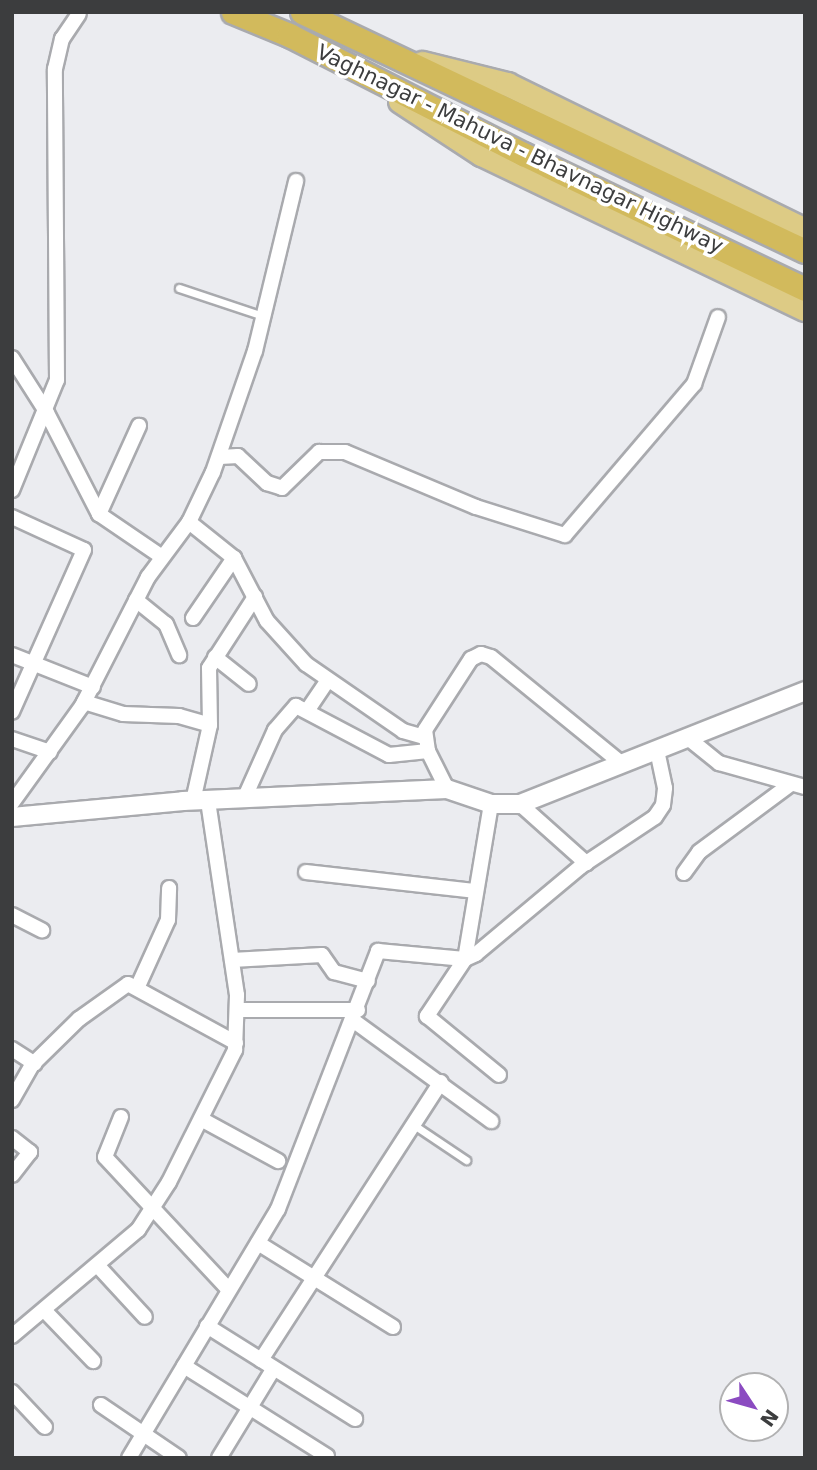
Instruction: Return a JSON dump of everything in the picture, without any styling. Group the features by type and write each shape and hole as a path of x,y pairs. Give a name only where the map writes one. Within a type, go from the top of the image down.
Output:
{"highway":[{"name":"Vaghnagar - Mahuva - Bhavnagar Highway","path":"233,12 335,58 491,138 805,289"},
{"name":"Vaghnagar - Mahuva - Bhavnagar Highway","path":"302,12 805,251"}],"main road":[{"path":"398,57 507,83 805,230"},
{"path":"335,58 481,154 805,309"}],"street":[{"path":"12,490 47,413 59,355 55,69 62,40 79,15"},
{"path":"12,803 84,702 136,600 162,557 188,522 220,457 263,316 296,181"},
{"path":"220,457 238,456 267,483 282,488 319,452 345,452 476,507 545,532 565,534 695,384 718,317"},
{"path":"12,358 47,413 99,514 162,557"},
{"path":"99,514 139,426"},
{"path":"12,517 84,550 12,712"},
{"path":"188,522 234,558 284,643 328,680 403,732 426,744 447,789"},
{"path":"193,618 234,558"},
{"path":"14,1330 44,1310 138,1230 152,1210 201,1119 236,1043 238,1010 232,960 200,801 210,725 207,677 215,657 255,597"},
{"path":"136,600 166,624 179,655"},
{"path":"244,799 286,713 296,706 389,755 426,744 471,659 481,654 491,657 621,762"},
{"path":"12,655 93,687"},
{"path":"215,657 249,684"},
{"path":"307,710 328,680"},
{"path":"12,817 200,801 447,789 491,804 520,804 805,691"},
{"path":"84,702 123,714 179,716 210,725"},
{"path":"688,737 719,763 798,785"},
{"path":"12,738 50,752"},
{"path":"499,1075 428,1019 465,959 586,863 661,810 664,788 657,749"},
{"path":"684,873 699,852 798,785"},
{"path":"465,959 491,804"},
{"path":"520,804 586,863"},
{"path":"306,872 476,891"},
{"path":"138,986 168,920 169,888"},
{"path":"12,915 43,930"},
{"path":"130,1458 207,1326 224,1285 258,1243 289,1186 353,1013 381,949 465,959"},
{"path":"232,960 322,955 334,972 368,981"},
{"path":"12,1100 35,1064 79,1019 123,986 138,986 236,1043"},
{"path":"238,1010 329,1009 353,1013 491,1121"},
{"path":"12,1049 35,1064"},
{"path":"261,1360 441,1082"},
{"path":"121,1117 103,1154 224,1285"},
{"path":"201,1119 278,1161"},
{"path":"12,1138 30,1152 12,1175"},
{"path":"258,1243 313,1280 393,1327"},
{"path":"98,1266 145,1317"},
{"path":"44,1310 93,1362"},
{"path":"207,1326 355,1419"},
{"path":"184,1366 327,1456"},
{"path":"219,1458 274,1368"},
{"path":"12,1392 45,1427"},
{"path":"101,1405 179,1458"}],"lane":[{"path":"179,288 263,316"},
{"path":"413,1125 466,1160"}]}
